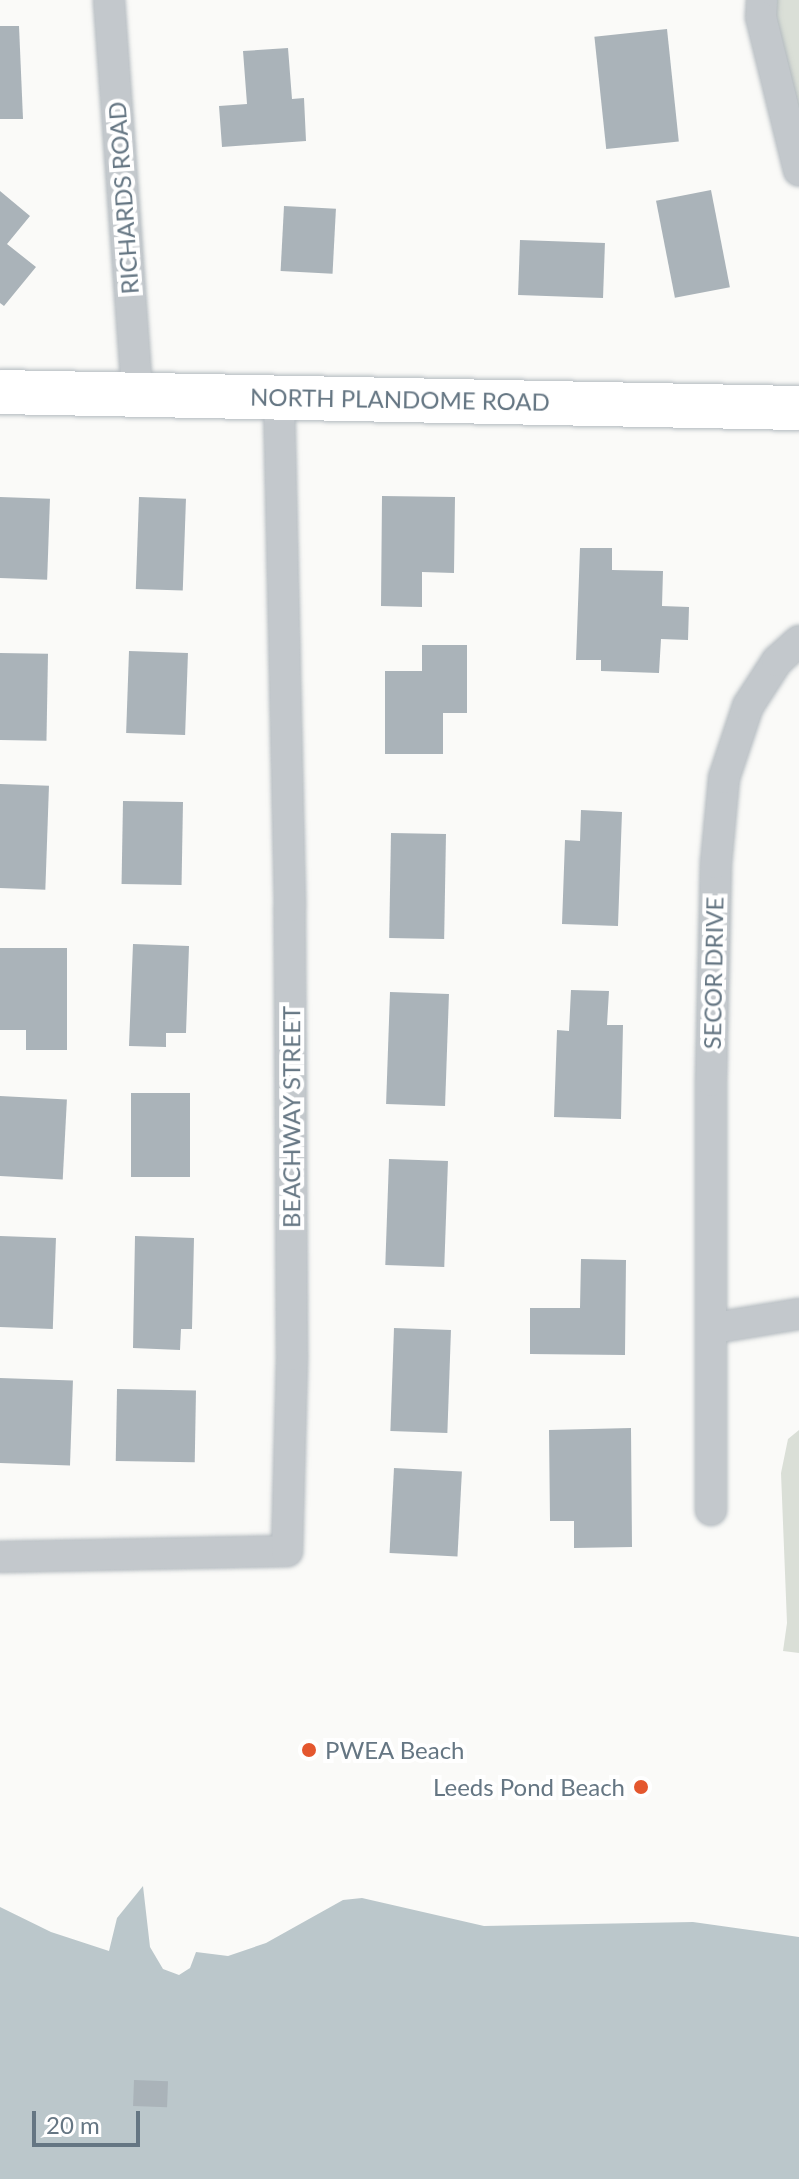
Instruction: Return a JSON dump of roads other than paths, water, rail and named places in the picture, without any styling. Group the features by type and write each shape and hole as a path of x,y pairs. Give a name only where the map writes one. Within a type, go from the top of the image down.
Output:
{"main road":[{"name":"NORTH PLANDOME ROAD","path":"0,392 799,408"}],"street":[{"name":"RICHARDS ROAD","path":"109,0 137,395"},
{"path":"762,0 761,17 797,157"},
{"name":"BEACHWAY STREET","path":"0,1557 287,1551 292,1355 290,906 279,397"},
{"name":"SECOR DRIVE","path":"711,1510 714,1328 711,1081 716,863 724,778 748,706 777,661 799,641"},
{"path":"714,1328 799,1314"}],"place":[{"name":"PWEA Beach","path":"309,1750"},
{"name":"Leeds Pond Beach","path":"641,1787"}]}
